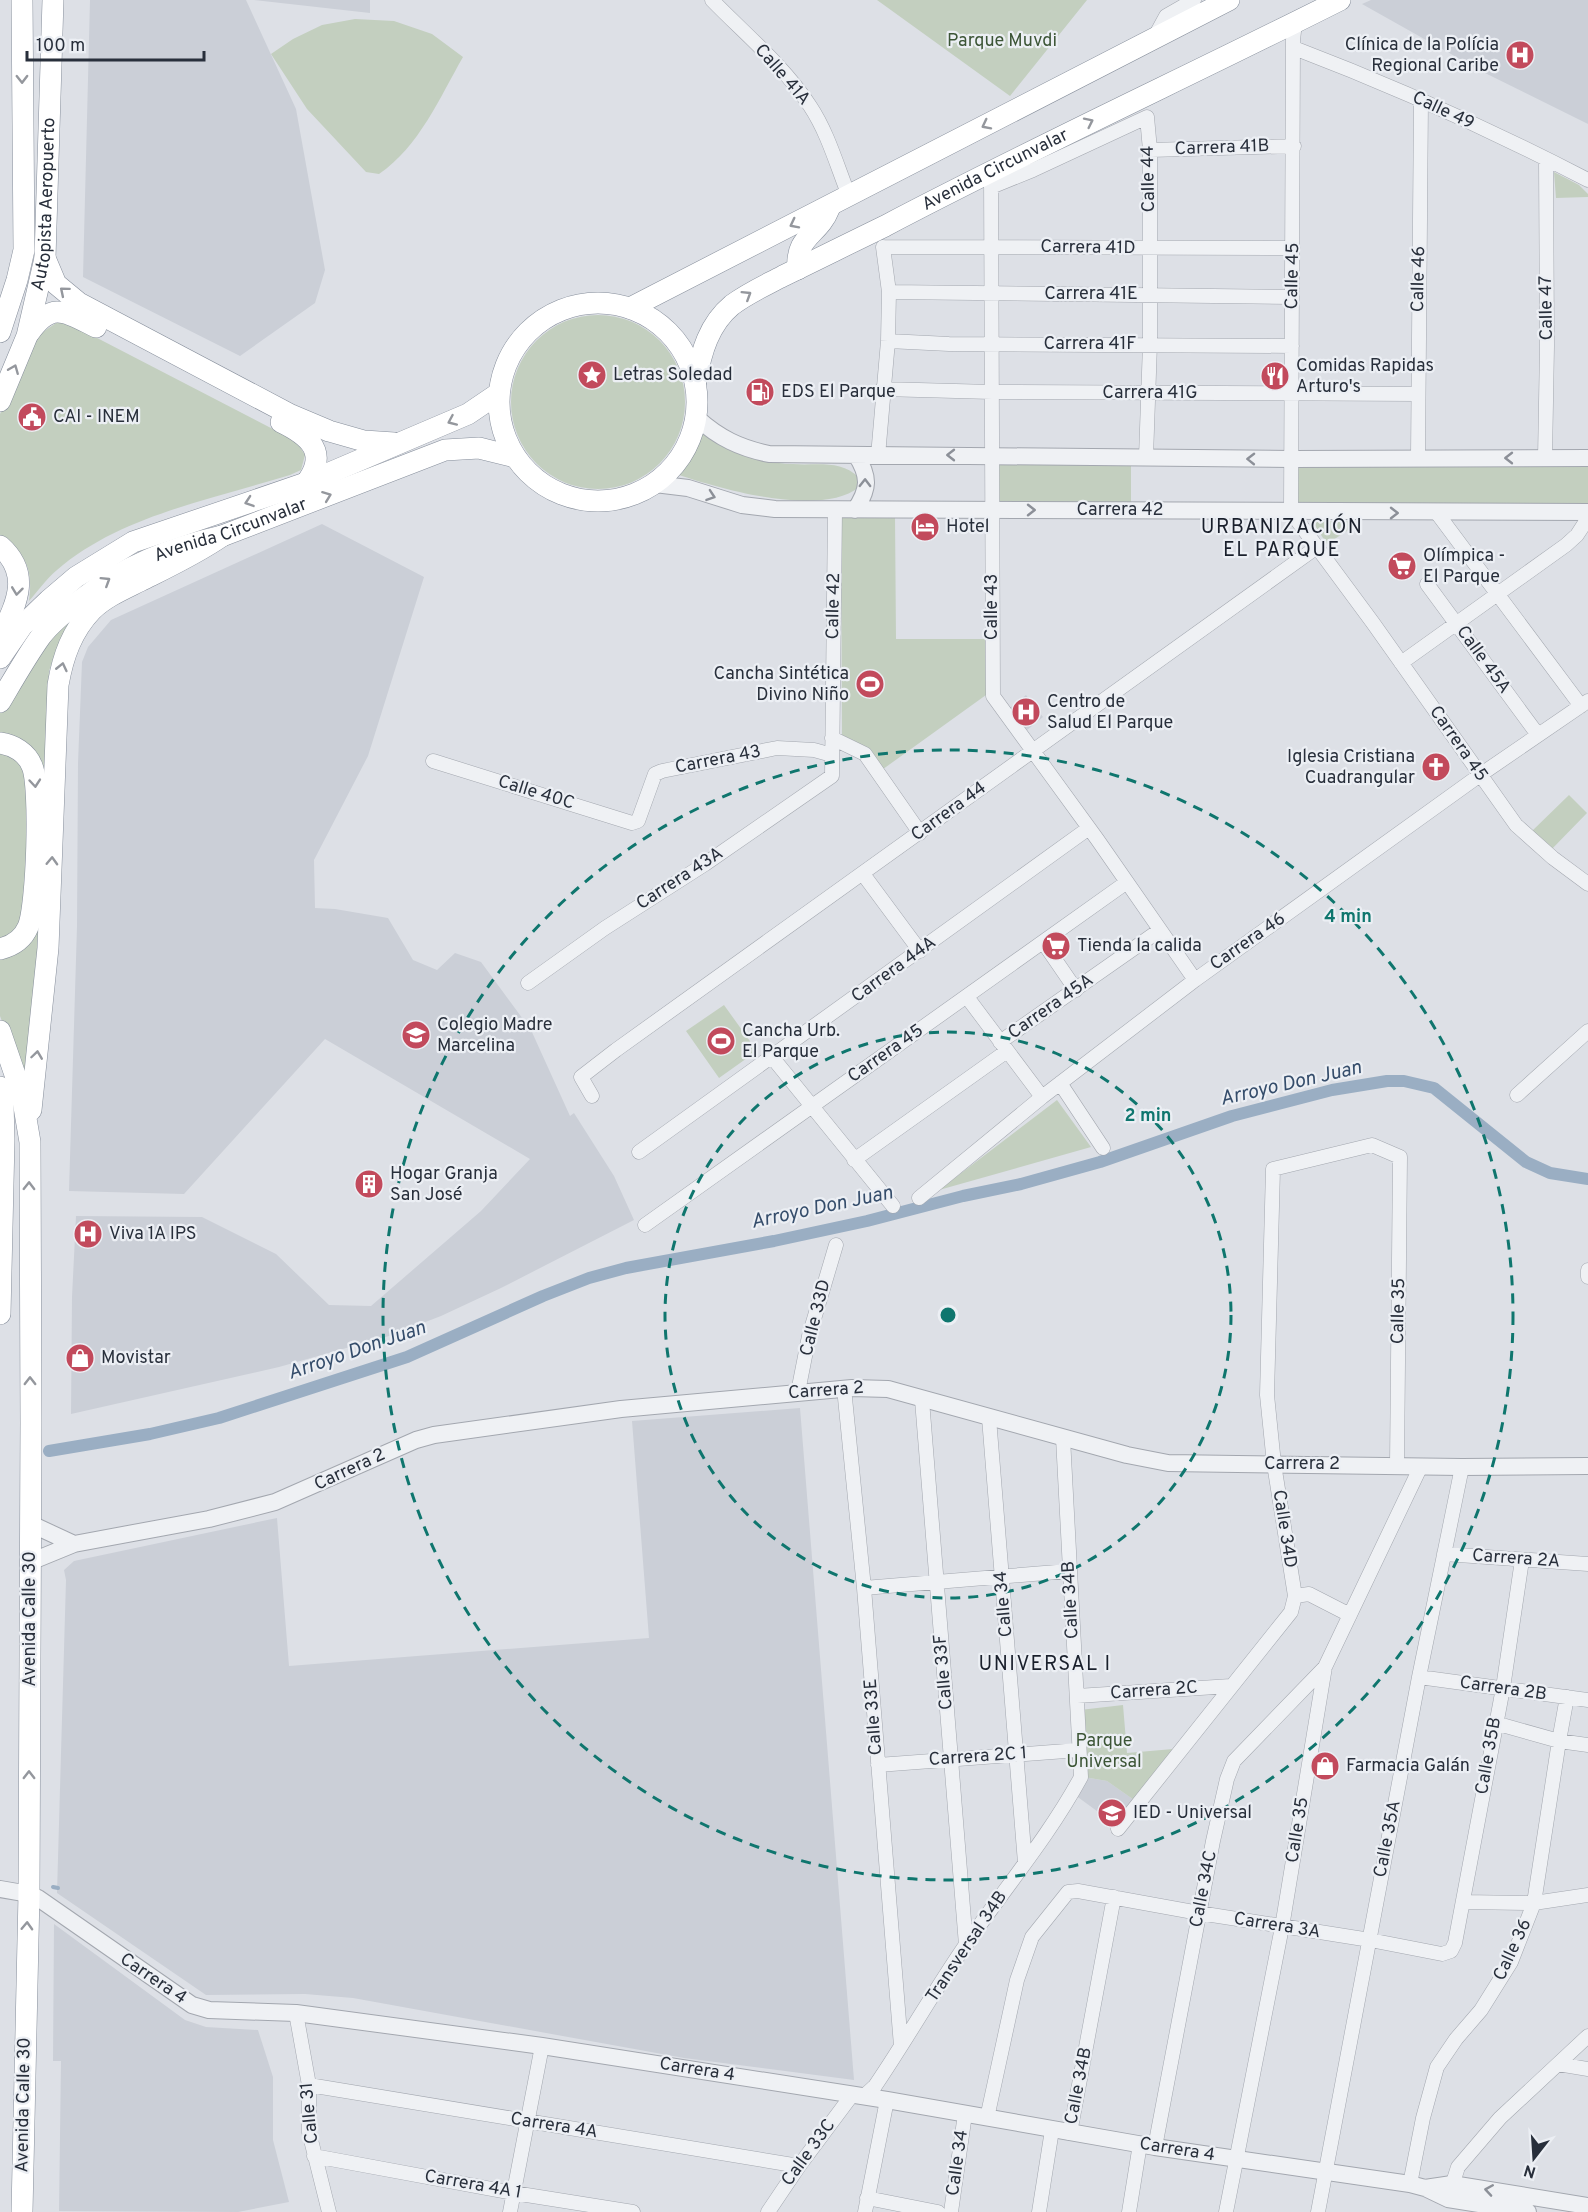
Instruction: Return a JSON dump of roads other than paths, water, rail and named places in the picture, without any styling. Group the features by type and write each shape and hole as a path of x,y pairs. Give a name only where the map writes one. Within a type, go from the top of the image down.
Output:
{"highway":[{"name":"Autopista Aeropuerto","path":"0,332 24,250 22,0"},
{"name":"Autopista Aeropuerto","path":"0,401 27,336 45,258 53,0"},
{"path":"630,308 1229,0"},
{"name":"Avenida Circunvalar","path":"696,381 700,356 707,337 730,306 749,293 798,269 876,241 991,178 1289,36 1340,0"},
{"path":"798,269 799,250 824,219 830,206"},
{"path":"45,258 56,284 79,303 291,415 329,431 364,441 401,443"},
{"path":"608,303 630,308 649,317 665,329 684,353 696,381 697,418 692,437 683,456 655,484 637,494 618,499 579,500 560,494 543,484 515,457 502,426 499,393 504,371 513,351 526,333 544,319 564,309 586,304 608,303"},
{"path":"27,336 39,319 49,312 59,311 72,315 298,430 310,441 316,457 316,470 306,483"},
{"name":"Avenida Circunvalar","path":"0,658 22,626 49,600 76,577 133,542 306,483 468,414 499,393"},
{"name":"Avenida Circunvalar","path":"0,702 43,635 65,611 104,582 140,562 176,548 222,536 445,450 479,448 515,457"},
{"path":"29,1135 48,948 58,685 62,661 71,640 94,607 117,592 198,552 222,536"},
{"path":"0,546 12,560 18,573 19,584 15,604 0,638"},
{"path":"0,743 11,746 26,757 34,770 36,790 35,892 31,918 21,938 10,946 0,949"},
{"name":"Avenida Calle 30","path":"0,1031 22,1095 29,1135 31,1524 29,1894 22,2212"},
{"path":"0,1087 4,1140 0,1314"}],"street":[{"name":"Calle 41A","path":"712,0 787,77 811,107 831,149 849,196"},
{"path":"1155,38 1166,16 1194,0"},
{"name":"Calle 49","path":"1289,36 1358,72 1588,180"},
{"name":"Calle 45","path":"1289,36 1294,146 1291,512"},
{"name":"Calle 46","path":"1418,457 1421,101"},
{"name":"Calle 44","path":"991,178 1053,161 1147,117 1150,150 1150,344 1146,457"},
{"name":"Carrera 41B","path":"1150,150 1294,146"},
{"name":"Calle 47","path":"1545,458 1546,159"},
{"name":"Calle 43","path":"991,178 993,696 1195,980"},
{"path":"876,241 889,292 888,341 882,389 878,456"},
{"name":"Carrera 41D","path":"876,241 991,247 1293,248"},
{"name":"Carrera 41E","path":"889,292 1292,297"},
{"name":"Carrera 41F","path":"888,341 992,345 1292,346"},
{"name":"Carrera 41G","path":"882,389 992,392 1418,394"},
{"path":"697,418 712,432 746,449 769,454 1292,459 1588,458"},
{"path":"855,510 864,498 867,483 864,468 856,455"},
{"name":"Carrera 42","path":"655,484 688,488 742,505 835,510 1588,512"},
{"name":"Calle 42","path":"832,776 835,510"},
{"name":"Carrera 45","path":"1291,512 1516,825 1553,858 1588,884"},
{"path":"1437,513 1497,594 1584,704"},
{"path":"1401,663 1566,545 1588,518"},
{"name":"Carrera 44","path":"592,1096 581,1077 1032,750 1317,547"},
{"name":"Calle 45A","path":"1427,584 1538,735"},
{"name":"Carrera 46","path":"919,1198 1042,1097 1195,980 1480,775 1584,704"},
{"path":"832,738 865,754 920,833"},
{"name":"Carrera 43","path":"638,821 655,774 662,771 777,748 814,750 832,755"},
{"name":"Calle 40C","path":"433,761 632,823 638,821"},
{"name":"Carrera 43A","path":"528,983 605,928 705,864 832,776"},
{"name":"Carrera 44A","path":"639,1152 1089,828"},
{"path":"863,874 920,951"},
{"name":"Carrera 45","path":"645,1225 1127,882"},
{"name":"Carrera 45A","path":"854,1160 1076,990 1160,930"},
{"path":"1042,942 1076,990"},
{"path":"967,997 1042,1097"},
{"path":"1517,1095 1588,1031"},
{"path":"772,1058 893,1206"},
{"path":"1060,1083 1104,1148"},
{"name":"Calle 35","path":"1273,1168 1372,1145 1400,1157 1397,1465"},
{"name":"Calle 34D","path":"1273,1168 1267,1395 1274,1464 1295,1596"},
{"name":"Calle 33D","path":"798,1392 812,1327 836,1245"},
{"path":"1588,1270 1588,1277"},
{"name":"Carrera 2","path":"30,1562 74,1544 209,1519 275,1502 416,1440 435,1435 621,1409 844,1388 888,1389 1063,1438 1168,1463 1462,1467 1588,1466"},
{"name":"Calle 33E","path":"844,1388 864,1588 902,2046"},
{"name":"Calle 33F","path":"922,1400 966,1945"},
{"name":"Calle 34","path":"989,1418 1001,1578 1018,1754 1025,1863"},
{"name":"Calle 34B","path":"1063,1438 1081,1777 1071,1795"},
{"name":"Calle 35","path":"1226,2212 1282,1927 1325,1667 1421,1466"},
{"name":"Calle 35A","path":"1318,2212 1419,1677 1462,1467"},
{"path":"31,1524 74,1544"},
{"name":"Carrera 2A","path":"1444,1554 1588,1564"},
{"name":"Calle 35B","path":"1451,1951 1455,1943 1503,1688 1522,1560"},
{"path":"864,1588 1069,1571"},
{"path":"1118,1829 1291,1612 1295,1596 1309,1594 1350,1615"},
{"name":"Calle 34C","path":"1129,2212 1148,2146 1227,1779 1234,1761 1325,1667"},
{"name":"Carrera 2B","path":"1419,1677 1588,1700"},
{"name":"Carrera 2C","path":"1077,1696 1232,1686"},
{"name":"Calle 36","path":"1418,2186 1423,2118 1437,2067 1456,2039 1481,2010 1511,1962 1534,1903 1568,1697"},
{"path":"1495,1723 1559,1741 1588,1745"},
{"name":"Carrera 2C 1","path":"878,1765 1079,1750"},
{"name":"Transversal 34B","path":"857,2096 875,2086 966,1945 1071,1795"},
{"name":"Carrera 4","path":"0,1889 29,1894 38,1898 192,2005 209,2010 296,2013 542,2046 887,2100 1148,2146 1418,2186 1525,2208 1588,2206"},
{"name":"Carrera 3A","path":"1068,1892 1078,1891 1199,1914 1370,1940 1442,1954 1451,1951"},
{"name":"Calle 34","path":"987,2118 1017,1980 1032,1937 1068,1892"},
{"path":"1463,1902 1534,1903 1588,1895"},
{"name":"Calle 34B","path":"1070,2133 1114,1897"},
{"name":"Calle 31","path":"296,2013 309,2085 309,2133 329,2212"},
{"path":"1450,2192 1458,2167 1500,2118 1588,2036"},
{"path":"510,2212 542,2046"},
{"path":"1558,2064 1588,2069"},
{"name":"Carrera 4A","path":"309,2085 799,2166"},
{"name":"Calle 33C","path":"768,2212 799,2166 857,2096"},
{"path":"887,2100 866,2205 938,2212"},
{"name":"Calle 34","path":"951,2212 965,2114"},
{"name":"Calle 34B","path":"1039,2212 1052,2130"},
{"name":"Carrera 4A 1","path":"314,2156 514,2193 633,2212"}],"waterway":[{"name":"Arroyo Don Juan","path":"49,1451 150,1434 219,1418 407,1357 543,1296 589,1278 626,1268 774,1241 867,1221 963,1196 1021,1184 1100,1162 1232,1116 1332,1090 1387,1081 1404,1081 1434,1088 1526,1162 1550,1173 1588,1179"},
{"path":"53,1887 58,1888"}],"place":[{"name":"Clínica de la Polícia Regional Caribe","path":"1520,55"},
{"name":"Letras Soledad","path":"592,375"},
{"name":"Comidas Rapidas Arturo's","path":"1275,376"},
{"name":"EDS El Parque","path":"760,392"},
{"name":"CAI - INEM","path":"32,417"},
{"name":"Hotel","path":"925,527"},
{"name":"Olímpica - El Parque","path":"1402,566"},
{"name":"Cancha Sintética Divino Niño","path":"870,684"},
{"name":"Centro de Salud El Parque","path":"1026,712"},
{"name":"Iglesia Cristiana Cuadrangular","path":"1436,767"},
{"name":"Tienda la calida","path":"1056,946"},
{"name":"Colegio Madre Marcelina","path":"416,1035"},
{"name":"Cancha Urb. El Parque","path":"721,1041"},
{"name":"Hogar Granja San José","path":"369,1184"},
{"name":"Viva 1A IPS","path":"88,1234"},
{"name":"Movistar","path":"80,1358"},
{"name":"Farmacia Galán","path":"1325,1766"},
{"name":"IED - Universal","path":"1112,1813"}],"district":[{"name":"URBANIZACIÓN EL PARQUE","path":"1282,540"},
{"name":"UNIVERSAL I","path":"1045,1665"}],"park label":[{"name":"Parque Muvdi","path":"1002,41"},
{"name":"Parque Universal","path":"1104,1751"}]}
